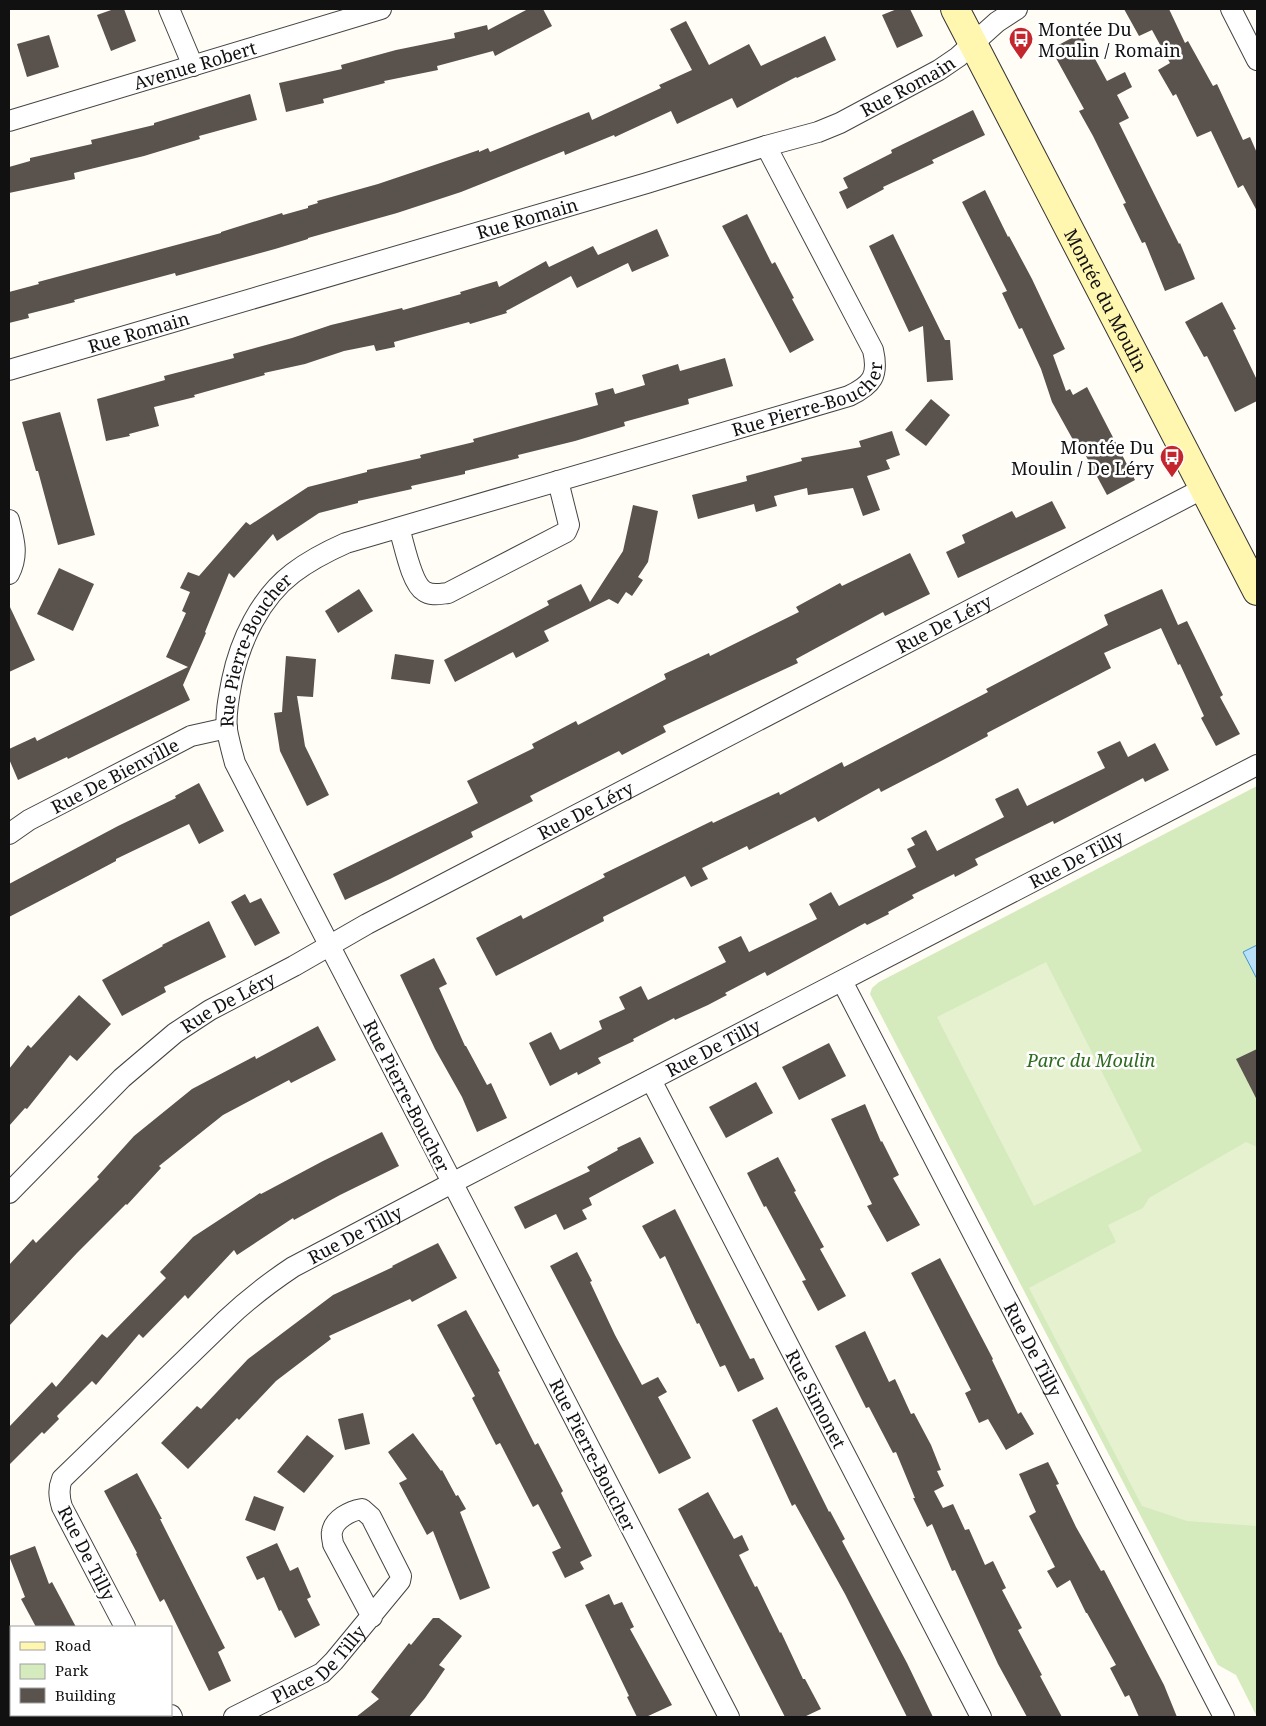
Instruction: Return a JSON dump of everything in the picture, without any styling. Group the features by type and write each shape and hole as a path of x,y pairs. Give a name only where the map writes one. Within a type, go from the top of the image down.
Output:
{"street":[{"path":"169,9 193,66"},
{"name":"Avenue Robert","path":"9,121 381,9"},
{"name":"Montée du Moulin","path":"956,9 1257,592"},
{"name":"Rue Romain","path":"9,370 818,132 840,123 939,70 958,57 997,22 1017,9"},
{"path":"1231,9 1257,60"},
{"name":"Rue Pierre-Boucher","path":"724,1716 452,1182 235,763 227,728 227,706 241,646 262,607 291,574 327,552 346,543 849,396 864,389 872,378 876,364 873,350 766,146"},
{"path":"399,528 419,587 426,593 435,595 448,593 566,532 568,525 558,481"},
{"name":"Rue De Léry","path":"9,1193 122,1078 175,1033 210,1010 367,924 1204,488"},
{"path":"9,520 15,541 16,553 9,574"},
{"name":"Rue De Bienville","path":"9,834 54,808 191,736 227,728"},
{"name":"Rue De Tilly","path":"124,1626 62,1507 59,1498 59,1488 62,1479 233,1313 269,1283 308,1259 452,1182 1257,765"},
{"name":"Rue De Tilly","path":"842,981 1224,1717"},
{"name":"Rue Simonet","path":"651,1080 981,1717"},
{"name":"Place De Tilly","path":"234,1717 322,1673 372,1617 397,1586 401,1576 371,1517 362,1509 351,1511 336,1522 331,1533 333,1544 372,1617"}],"green space":[{"name":"Parc du Moulin","path":"1257,786 1257,1717 1236,1675 1218,1665 870,994 872,988 879,982"},
{"path":"1046,962 1142,1151 1034,1206 937,1017"},
{"path":"1246,1142 1257,1147 1257,1526 1187,1521 1142,1506 1029,1288 1116,1242 1108,1225 1143,1208 1149,1198"}],"water":[{"path":"1257,945 1257,979 1243,952"}],"building":[{"path":"114,9 124,9 136,41 111,51 97,15"},
{"path":"528,9 543,9 552,26 495,56 493,51 437,66 438,70 384,81 385,83 323,99 324,103 286,112 279,83 342,69 341,65 396,50 455,38 454,33 487,25 488,30"},
{"path":"897,9 910,9 923,36 897,48 882,15"},
{"path":"1124,9 1169,9 1185,43 1188,41 1213,86 1217,84 1243,140 1250,137 1257,153 1257,211 1243,185 1238,188 1211,131 1197,137 1176,94 1173,96 1158,70 1170,63 1152,30 1139,36"},
{"path":"686,21 709,65 749,44 761,66 825,36 836,60 796,77 737,108 732,98 677,124 671,111 615,137 614,135 565,155 564,151 461,192 397,213 176,276 175,273 74,300 75,302 28,314 29,318 9,323 9,292 39,284 38,282 221,233 282,213 283,215 308,208 308,206 318,203 317,201 378,184 479,150 479,152 488,148 490,152 589,112 592,120 661,88 659,85 692,70 670,29"},
{"path":"1081,33 1107,81 1125,72 1132,87 1117,95 1129,118 1119,123 1180,243 1195,279 1165,291 1145,242 1142,243 1123,204 1126,203 1079,111 1084,109 1051,49"},
{"path":"49,35 59,67 27,77 17,44"},
{"path":"250,94 257,120 199,136 200,139 144,156 74,173 75,179 9,193 9,167 30,161 30,158 92,144 91,140 154,125 154,123"},
{"path":"973,110 985,135 932,160 934,163 883,187 884,189 847,209 839,192 848,188 843,178 892,153 891,150"},
{"path":"985,190 1008,237 1032,279 1065,349 1053,355 1066,391 1070,389 1073,395 1087,387 1135,480 1107,495 1080,445 1077,447 1052,402 1041,369 1022,328 1019,329 1002,293 1007,291 962,202"},
{"path":"747,214 772,264 775,262 814,340 790,353 722,226"},
{"path":"657,229 669,256 632,272 628,263 577,288 571,276 506,311 507,313 394,342 395,347 376,351 374,345 344,351 305,364 264,373 265,375 194,395 195,397 154,407 159,426 129,434 130,436 106,441 97,399 165,380 164,376 234,358 233,354 331,325 402,308 403,310 461,294 460,292 497,281 499,287 546,261 549,267 593,246 598,255"},
{"path":"893,234 945,340 950,340 953,380 927,382 923,326 909,332 869,246"},
{"path":"1222,302 1236,329 1233,330 1257,380 1257,401 1235,412 1207,356 1204,357 1185,322"},
{"path":"725,358 733,386 688,399 689,404 624,422 625,426 575,441 518,455 519,458 465,471 465,474 411,486 412,489 358,501 358,503 319,513 277,541 273,534 234,578 229,573 206,633 183,685 190,700 68,759 67,757 18,780 9,759 9,749 35,737 37,741 188,667 166,657 186,613 182,611 190,592 180,588 188,572 199,576 246,522 250,525 308,487 367,472 367,470 421,458 420,455 474,442 473,439 598,405 595,393 613,388 615,394 645,385 642,375 678,364 680,371"},
{"path":"931,399 950,415 926,446 905,430"},
{"path":"60,412 95,535 58,545 38,471 36,471 22,422"},
{"path":"892,431 900,455 886,460 890,469 867,476 880,510 863,516 853,488 808,495 807,488 774,496 777,506 756,512 754,504 698,519 692,495 747,481 746,476 802,461 801,458 861,447 859,441"},
{"path":"1052,501 1066,528 958,578 946,552 965,543 962,535 1012,511 1016,518"},
{"path":"633,505 658,511 648,562 638,577 643,580 632,596 626,592 618,604 609,599 544,631 549,641 516,658 513,652 455,682 444,660 549,605 547,601 581,584 590,602 623,551"},
{"path":"910,553 930,594 885,616 883,612 796,659 798,663 663,726 666,732 622,755 619,751 530,796 533,801 471,832 473,837 345,900 333,874 478,803 467,781 534,748 532,744 576,721 578,725 666,679 664,674 709,653 710,656 799,612 796,607 840,583 842,586"},
{"path":"59,568 94,584 73,631 37,614"},
{"path":"359,589 373,611 338,633 325,611"},
{"path":"1162,589 1178,625 1187,621 1223,695 1220,697 1240,734 1216,746 1201,718 1204,716 1180,664 1178,665 1161,628 1104,653 1111,668 987,733 988,736 943,760 881,792 879,788 818,822 815,817 749,850 747,846 702,868 708,879 691,887 685,876 603,917 604,921 496,976 476,938 521,915 523,919 605,877 603,874 712,821 713,823 779,792 780,795 842,762 844,767 988,692 986,689 1108,625 1104,615"},
{"path":"9,605 35,660 9,672"},
{"path":"395,654 434,660 430,684 391,679"},
{"path":"286,656 316,659 313,697 297,696 305,746 329,795 307,806 280,751 274,713 282,712"},
{"path":"1120,741 1128,757 1155,743 1169,770 1145,782 1143,778 1054,824 1053,821 975,859 978,865 955,877 954,874 912,895 914,898 888,912 889,914 867,925 865,923 767,976 765,972 725,993 727,995 708,1005 675,1020 674,1018 633,1039 634,1041 598,1058 601,1063 578,1075 577,1072 550,1086 529,1043 551,1032 560,1050 602,1029 599,1021 625,1009 619,997 641,986 648,1000 726,962 718,947 741,936 749,952 817,919 809,904 831,892 839,906 916,867 907,849 915,845 911,838 926,830 937,851 1004,817 995,799 1018,788 1027,806 1105,768 1097,752"},
{"path":"199,783 224,831 199,844 189,824 116,859 116,861 9,917 9,884 118,826 176,798 175,796"},
{"path":"245,894 250,903 261,898 280,933 255,946 231,902"},
{"path":"209,921 226,957 164,987 166,992 122,1016 102,980 162,945"},
{"path":"434,958 447,984 439,988 465,1046 487,1085 491,1083 507,1118 477,1132 462,1097 435,1049 400,975"},
{"path":"79,995 111,1024 77,1061 70,1055 27,1109 25,1108 9,1126 9,1069 28,1045 31,1048"},
{"path":"318,1026 336,1060 291,1083 289,1080 223,1115 159,1166 161,1168 127,1205 77,1253 9,1326 9,1265 33,1239 36,1243 99,1179 97,1177 134,1136 192,1089 255,1056 256,1059"},
{"path":"829,1043 846,1076 799,1100 782,1067"},
{"path":"1257,1049 1257,1100 1236,1059"},
{"path":"756,1082 773,1113 726,1138 709,1107"},
{"path":"865,1104 881,1142 899,1175 893,1178 920,1225 887,1242 867,1206 872,1204 831,1119"},
{"path":"382,1132 399,1166 294,1220 293,1218 237,1255 234,1250 188,1299 185,1295 143,1338 139,1334 96,1385 92,1381 57,1416 59,1419 44,1434 42,1432 9,1465 9,1427 52,1382 56,1387 102,1334 107,1338 166,1278 160,1272 193,1237 260,1193"},
{"path":"640,1137 654,1163 589,1198 592,1205 582,1210 587,1219 564,1230 556,1214 525,1229 514,1207 590,1171 587,1167 618,1150 617,1148"},
{"path":"778,1157 796,1191 794,1192 824,1247 820,1249 846,1296 818,1311 802,1281 806,1280 766,1206 764,1207 747,1173"},
{"path":"675,1209 750,1359 754,1358 764,1379 738,1392 725,1365 720,1367 699,1323 697,1324 665,1256 660,1259 642,1226"},
{"path":"438,1243 457,1278 412,1302 410,1299 329,1336 331,1339 276,1381 188,1469 161,1443 197,1406 201,1409 248,1359 333,1295 393,1267"},
{"path":"577,1252 592,1281 590,1282 615,1335 642,1385 658,1377 667,1392 658,1397 691,1458 659,1474 550,1266"},
{"path":"940,1258 993,1359 1018,1414 1021,1412 1034,1434 1006,1450 988,1419 979,1423 965,1393 971,1390 911,1273"},
{"path":"466,1310 500,1371 498,1372 535,1445 538,1443 563,1491 561,1493 592,1556 580,1562 584,1569 565,1578 552,1552 561,1548 538,1504 533,1507 500,1443 496,1445 472,1398 475,1396 437,1325"},
{"path":"865,1331 889,1382 895,1379 911,1414 914,1413 931,1445 941,1470 937,1471 944,1486 934,1491 943,1508 953,1504 965,1530 969,1529 985,1565 993,1561 1006,1588 1002,1590 1022,1628 1018,1630 1062,1717 1027,1717 998,1664 955,1570 952,1571 932,1524 927,1527 913,1498 915,1498 896,1452 893,1453 869,1407 866,1408 835,1346"},
{"path":"777,1407 829,1512 845,1539 842,1541 907,1663 933,1717 907,1717 845,1594 795,1504 792,1506 752,1420"},
{"path":"363,1413 370,1444 345,1450 338,1419"},
{"path":"413,1433 442,1470 456,1496 458,1495 466,1509 460,1512 490,1588 460,1600 433,1531 427,1535 399,1483 407,1479 388,1452"},
{"path":"307,1435 334,1456 304,1493 277,1472"},
{"path":"1048,1462 1059,1484 1056,1485 1076,1527 1101,1571 1104,1570 1164,1685 1177,1717 1139,1717 1129,1695 1125,1697 1110,1668 1116,1665 1086,1613 1070,1580 1057,1588 1047,1571 1055,1567 1029,1516 1036,1512 1019,1474"},
{"path":"137,1473 162,1519 160,1519 225,1648 218,1652 231,1681 209,1691 164,1599 160,1602 137,1553 104,1491"},
{"path":"708,1492 734,1539 742,1535 749,1550 739,1555 781,1632 803,1679 805,1679 821,1709 804,1717 785,1717 678,1509"},
{"path":"254,1496 284,1507 275,1531 245,1520"},
{"path":"277,1543 290,1571 298,1567 311,1597 307,1599 320,1625 295,1638 281,1610 279,1611 264,1577 257,1580 246,1557"},
{"path":"35,1546 49,1584 52,1582 75,1626 35,1626 21,1599 25,1597 9,1556"},
{"path":"609,1594 614,1605 622,1602 634,1627 630,1629 672,1705 646,1717 637,1717 627,1697 629,1696 585,1605"},
{"path":"433,1618 439,1618 462,1636 439,1665 445,1669 425,1698 409,1717 356,1717 379,1699 371,1692 409,1643 411,1645"}],"place":[{"name":"Montée Du Moulin / Romain","path":"1021,60"},
{"name":"Montée Du Moulin / De Léry","path":"1172,478"}]}
